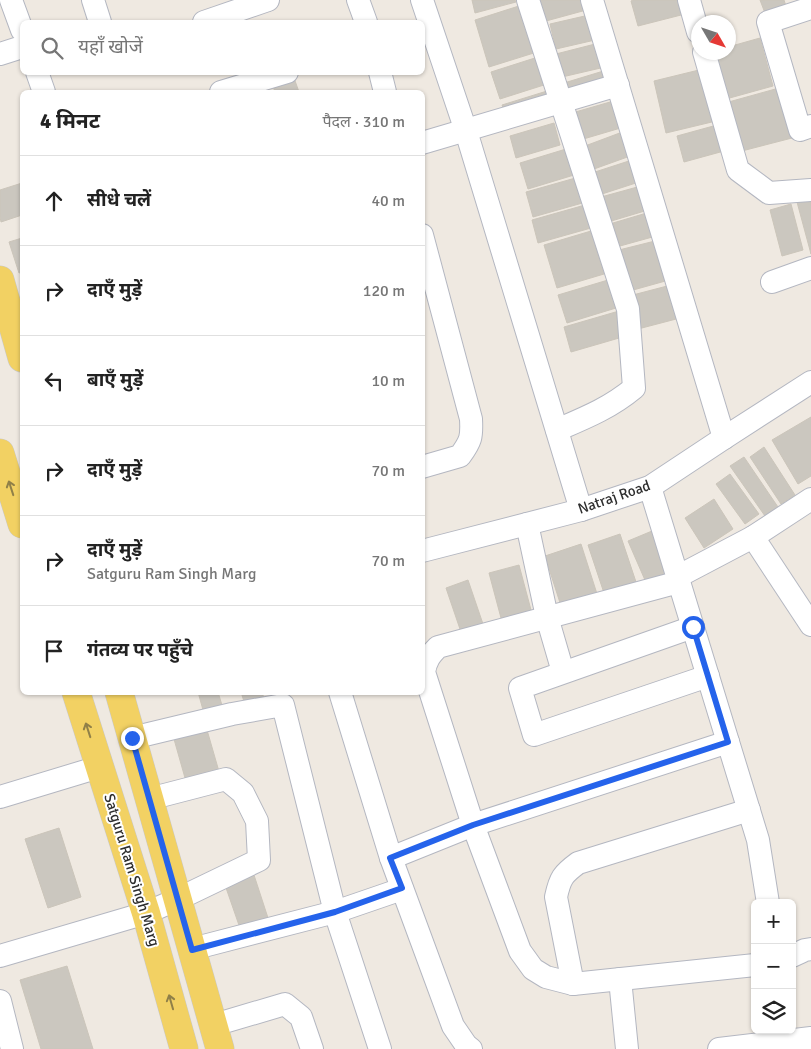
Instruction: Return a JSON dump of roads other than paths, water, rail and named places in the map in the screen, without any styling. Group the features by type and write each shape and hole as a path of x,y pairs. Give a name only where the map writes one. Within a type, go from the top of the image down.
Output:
{"main road":[{"path":"0,280 7,333 20,355"},
{"path":"0,453 20,518"},
{"name":"Satguru Ram Singh Marg","path":"77,695 146,913 184,1049"},
{"path":"119,695 217,1037"}],"street":[{"path":"11,0 20,25"},
{"path":"93,0 99,20"},
{"path":"210,20 268,0"},
{"path":"358,0 365,20"},
{"path":"422,0 466,130 581,510"},
{"path":"528,0 628,309 634,388 603,410 557,430"},
{"path":"592,0 724,438"},
{"path":"689,0 693,15"},
{"path":"811,8 768,22 800,130 811,126"},
{"path":"0,54 20,48"},
{"path":"706,60 738,170 769,194 811,190"},
{"path":"38,75 43,90"},
{"path":"228,90 277,75"},
{"path":"381,75 384,90"},
{"path":"425,142 618,85"},
{"path":"425,250 471,419 472,433 469,444 460,456 425,466"},
{"path":"772,282 811,268"},
{"name":"Natraj Road","path":"425,550 581,510 650,487 811,382"},
{"path":"650,487 758,840 767,899"},
{"path":"425,664 438,647 547,618 678,579 753,537 811,499"},
{"path":"527,524 547,618 564,672"},
{"path":"753,537 811,625"},
{"path":"693,627 520,688 534,735 708,676"},
{"path":"425,675 473,825 520,951 533,969 546,977 573,984 751,965"},
{"path":"341,695 390,858 453,1026 466,1045 472,1049"},
{"path":"132,738 232,714 283,705 335,912 380,1049"},
{"path":"390,858 473,825 728,742"},
{"path":"0,797 100,767"},
{"path":"0,956 146,913 258,860 257,821 244,793 226,779 149,799"},
{"path":"573,984 556,897 559,884 565,872 578,863 749,810"},
{"path":"192,950 335,912 402,888"},
{"path":"796,954 811,949"},
{"path":"620,979 627,1049"},
{"path":"0,1001 12,1049"},
{"path":"217,1037 285,1004 301,1017 312,1049"},
{"path":"719,1049 796,1040"}]}
